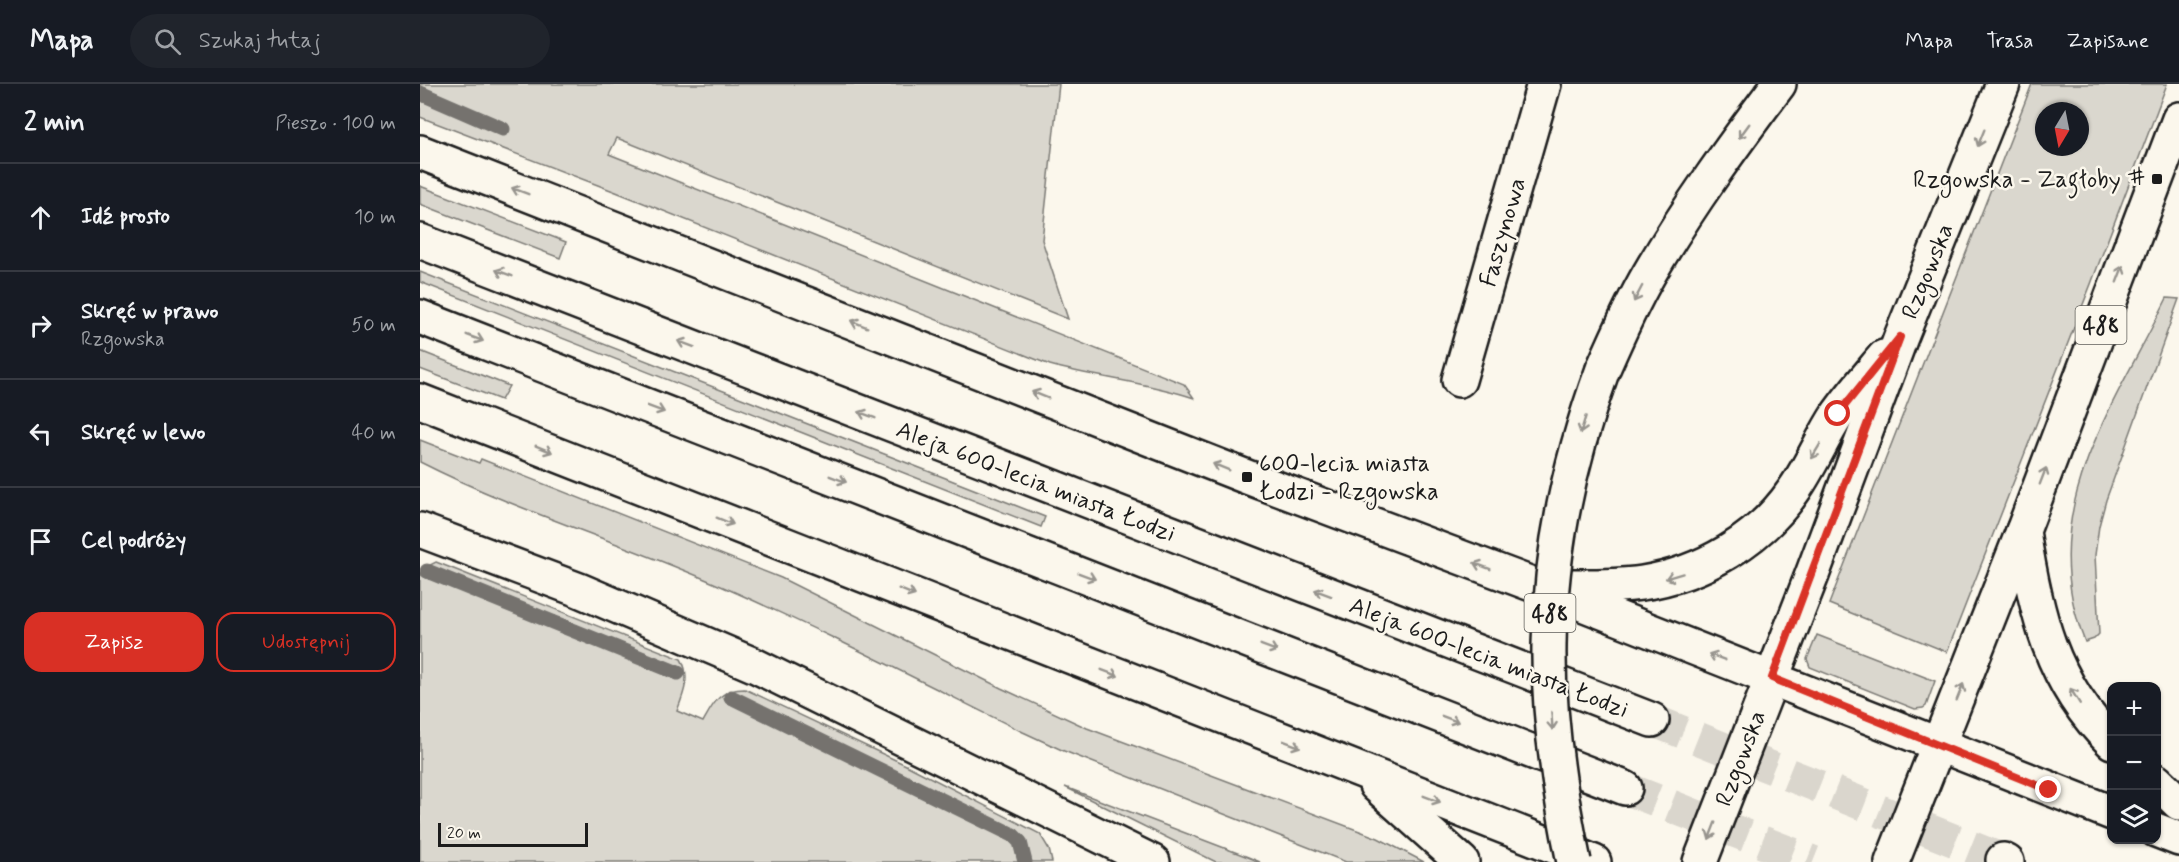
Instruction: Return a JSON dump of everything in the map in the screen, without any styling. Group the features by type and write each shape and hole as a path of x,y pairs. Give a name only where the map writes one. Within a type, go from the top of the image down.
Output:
{"main road":[{"name":"Faszynowa","path":"1459,380 1544,84"},
{"name":"488","path":"1574,862 1561,799 1552,724 1549,646 1551,602 1562,513 1576,448 1603,369 1639,293 1678,225 1779,84"},
{"name":"Rzgowska","path":"1700,862 1900,337 2003,84"},
{"name":"488","path":"2107,736 2083,708 2062,674 2047,642 2031,585 2023,531 2179,119"},
{"path":"420,152 1247,477 1537,586 2107,811"},
{"name":"Aleja 600-lecia miasta Łodzi","path":"420,241 1652,720"},
{"path":"420,317 1626,788"},
{"path":"1537,586 1613,586 1667,579 1692,570 1745,540 1764,526 1795,489 1838,414 1900,337"},
{"path":"420,401 1594,862"},
{"path":"420,530 579,590 754,665 1153,862"},
{"path":"1892,862 2023,531"},
{"path":"1358,770 1462,862"},
{"path":"2161,786 2179,803"},
{"path":"2161,832 2179,839"}],"shaded area":[{"path":"420,84 1059,84 1042,240 1068,319 617,138 609,154 1184,384 1194,398 1050,365 616,192 420,117"},
{"path":"2032,84 2167,84 2091,284 1947,652 1829,604"},
{"path":"420,186 566,242 560,258 420,204"},
{"path":"420,272 1045,517 1041,527 420,282"},
{"path":"2167,298 2179,299 2106,500 2099,526 2095,555 2099,634 2094,639 2085,642 2071,595 2068,550 2074,506 2086,464 2103,422"},
{"path":"420,351 509,386 501,400 420,369"},
{"path":"420,440 479,463 481,459 781,578 1001,688 1087,728 1378,838 1424,862 1346,862 1064,751 747,598 671,565 455,479 420,462"},
{"path":"436,562 681,659 686,678 677,711 703,722 715,703 724,694 745,689 906,765 1040,834 1049,849 1052,862 420,862 420,574 426,567"},
{"path":"1817,635 1935,681 1926,706 1915,709 1810,667 1807,659"},
{"path":"1065,787 1248,857 1260,862 1216,862"}],"waterway":[{"path":"420,93 503,129"},
{"path":"427,571 678,673"},
{"path":"731,697 1013,835 1020,842 1025,862"}],"tunnel":[{"path":"1652,720 2003,860"},
{"path":"1625,788 1813,862"}],"place":[{"name":"Rzgowska - Zagłoby #","path":"2157,179"},
{"name":"600-lecia miasta Łodzi - Rzgowska","path":"1247,477"}],"route":[{"path":"1838,414 1900,337 1772,678 2049,790"}]}
